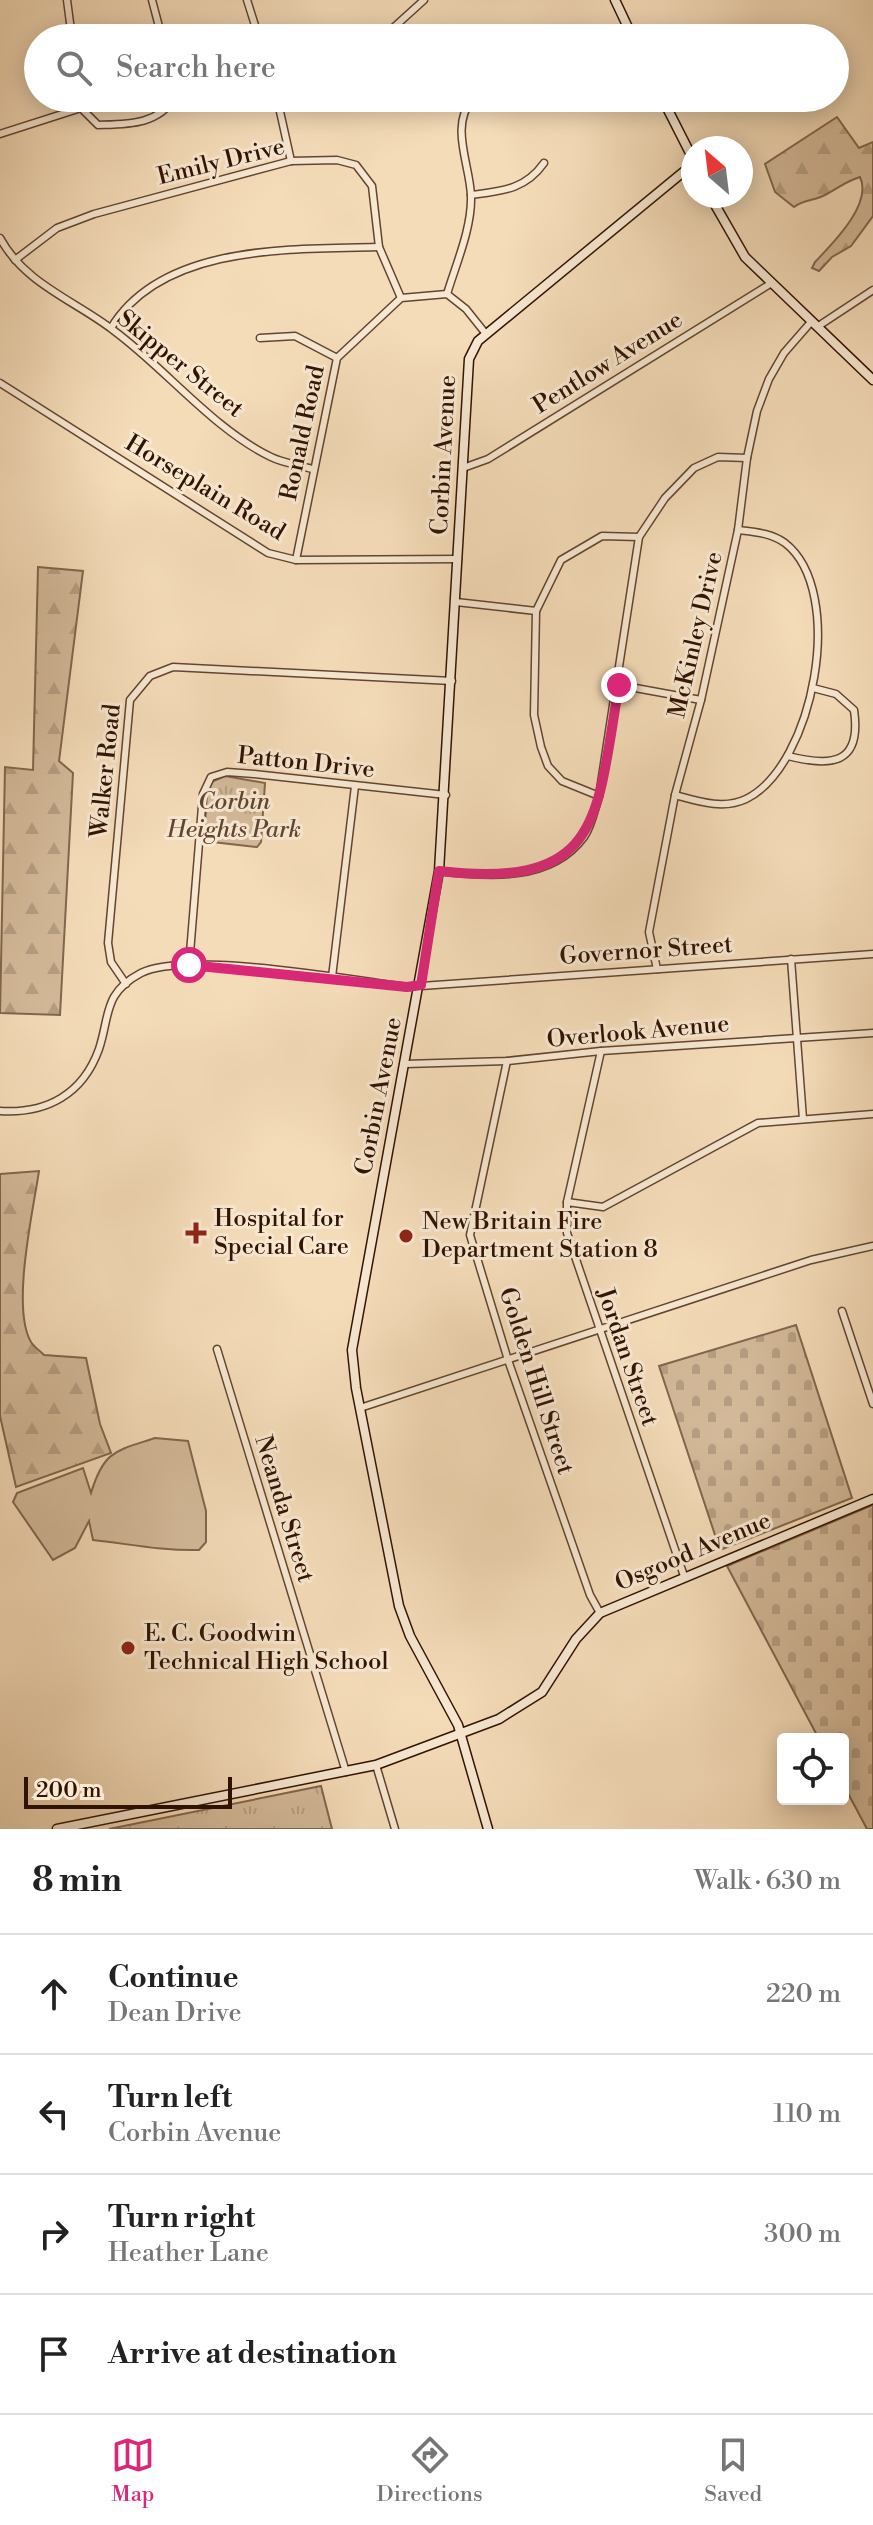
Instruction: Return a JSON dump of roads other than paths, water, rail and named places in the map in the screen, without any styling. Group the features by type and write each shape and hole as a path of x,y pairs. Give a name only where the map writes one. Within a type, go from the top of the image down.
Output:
{"main road":[{"path":"615,0 626,24"},
{"path":"669,112 681,137"},
{"name":"Corbin Avenue","path":"488,1829 461,1733 410,1636 399,1606 353,1364 355,1320 421,985 439,871 446,795 469,359 474,347 486,334 681,172"},
{"path":"717,208 745,257 873,380"},
{"name":"Osgood Avenue","path":"57,1829 376,1765 499,1719 542,1692 576,1639 600,1613 873,1499"}],"street":[{"path":"67,0 70,24"},
{"path":"152,0 158,24"},
{"path":"247,0 255,24"},
{"path":"397,24 424,0"},
{"path":"0,134 69,112"},
{"path":"85,112 98,125 132,123 163,112"},
{"path":"280,112 291,161"},
{"path":"447,294 467,226 471,195 462,131 464,112"},
{"name":"Emily Drive","path":"15,260 57,228 94,214 291,161 337,160 356,165 372,186 379,247 401,298"},
{"path":"471,195 513,189 533,178 544,163"},
{"name":"Skipper Street","path":"0,238 15,260 60,299 111,328 232,430 271,457 312,469"},
{"path":"111,328 124,307 161,278 174,274 223,260 281,249 379,247"},
{"name":"Pentlow Avenue","path":"463,468 488,459 770,284"},
{"name":"McKinley Drive","path":"657,969 649,932 675,795 701,700 738,530 747,458 769,379 784,353 814,324 873,290"},
{"path":"401,298 447,294 466,309 486,334"},
{"name":"Ronald Road","path":"296,560 312,469 337,358 401,298"},
{"path":"260,338 295,336 337,358"},
{"name":"Horseplain Road","path":"0,383 268,553 296,560 458,559"},
{"path":"439,871 529,873 561,858 585,836 599,796 619,685 639,537 665,498 694,468 718,457 747,458"},
{"path":"675,795 709,805 745,799 771,779 788,756 813,688 817,635 813,588 802,563 785,543 764,533 738,530"},
{"path":"599,796 562,781 548,766 541,747 534,715 536,611 561,560 602,536 639,537"},
{"path":"456,602 536,611"},
{"name":"Walker Road","path":"126,984 111,962 109,929 130,700 144,681 164,669 186,667 452,681"},
{"path":"619,685 701,700"},
{"path":"788,756 823,764 848,753 857,734 854,710 836,694 813,688"},
{"name":"Patton Drive","path":"189,965 207,781 217,775 237,772 446,795"},
{"path":"332,977 355,786"},
{"name":"Governor Street","path":"126,984 155,968 189,965 332,977 407,987 873,954"},
{"path":"791,959 803,1119"},
{"path":"0,1111 45,1108 71,1093 87,1076 100,1046 106,1011 126,984"},
{"name":"Overlook Avenue","path":"405,1064 507,1061 601,1051 873,1033"},
{"name":"Jordan Street","path":"601,1051 567,1202 567,1233 684,1576"},
{"name":"Golden Hill Street","path":"507,1061 470,1235 508,1360 590,1595 600,1613"},
{"path":"567,1202 603,1207 758,1123 873,1114"},
{"path":"360,1408 811,1260 873,1246"},
{"path":"842,1311 873,1404"},
{"name":"Neanda Street","path":"217,1349 346,1772"},
{"path":"376,1765 395,1829"}],"place":[{"name":"Hospital for Special Care","path":"196,1233"},
{"name":"New Britain Fire Department Station 8","path":"406,1236"},
{"name":"E. C. Goodwin Technical High School","path":"128,1648"}],"park label":[{"name":"Corbin Heights Park","path":"234,816"}]}
